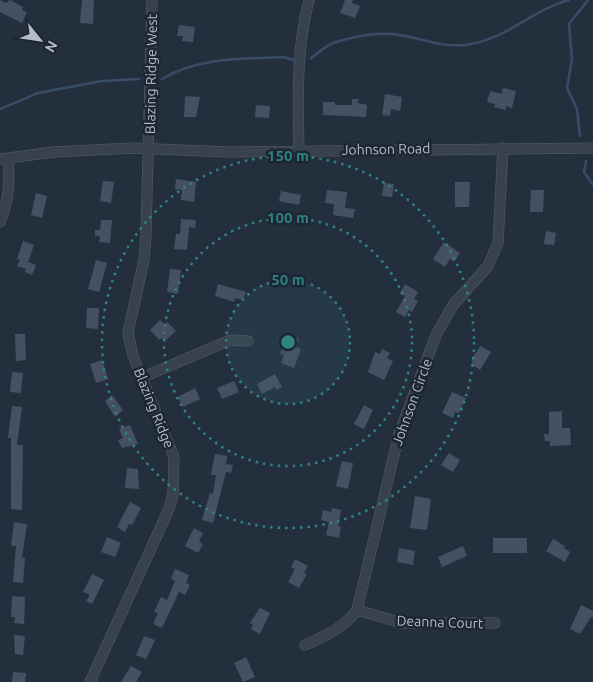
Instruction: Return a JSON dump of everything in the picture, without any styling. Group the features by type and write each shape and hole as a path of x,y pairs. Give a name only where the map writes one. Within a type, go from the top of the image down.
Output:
{"street":[{"name":"Blazing Ridge West","path":"150,148 152,0"},
{"path":"299,151 298,78 304,18 309,0"},
{"name":"Johnson Road","path":"4,159 63,152 150,148 227,152 593,148"},
{"name":"Blazing Ridge","path":"90,682 169,509 173,494 174,457 159,416 141,378 133,356 128,333 144,260 150,148"},
{"name":"Johnson Circle","path":"357,610 399,434 436,335 453,305 488,266 498,243 503,148"},
{"path":"0,222 9,190 4,159"},
{"path":"141,378 230,340 248,341"},
{"path":"305,645 324,637 351,618 357,610"},
{"name":"Deanna Court","path":"357,610 402,623 495,623"}],"building":[{"path":"0,0 6,3 10,0 23,7 22,10 27,12 22,23 0,12"},
{"path":"82,0 94,0 93,24 80,23"},
{"path":"345,0 353,0 352,3 360,6 355,18 340,13"},
{"path":"179,25 195,27 193,42 182,41 183,36 177,36"},
{"path":"503,88 516,91 512,108 506,106 506,110 494,107 495,104 487,102 490,91 502,94"},
{"path":"385,94 402,97 400,111 391,109 390,116 382,115"},
{"path":"185,96 200,97 196,117 184,117"},
{"path":"352,99 359,99 358,103 367,105 366,117 323,115 323,102 335,102 335,105 352,105"},
{"path":"256,105 270,106 269,118 255,117"},
{"path":"176,179 196,182 194,202 181,200 182,190 175,189"},
{"path":"103,181 114,182 111,203 100,201"},
{"path":"455,182 470,182 469,207 455,207"},
{"path":"384,183 394,184 392,197 382,196"},
{"path":"327,190 347,192 345,208 355,209 353,218 333,215 334,204 325,203"},
{"path":"531,190 544,190 543,212 530,212"},
{"path":"281,191 301,195 299,205 279,201"},
{"path":"36,193 47,196 42,218 31,215"},
{"path":"181,219 196,220 195,228 189,227 187,250 174,249 176,234 180,234"},
{"path":"101,220 112,220 110,243 99,242 100,236 95,236 95,230 100,230"},
{"path":"546,231 556,233 554,245 544,244"},
{"path":"23,241 34,245 28,262 36,265 32,275 25,272 26,269 17,266 20,260 17,259"},
{"path":"444,242 460,253 454,262 450,259 445,267 433,259"},
{"path":"96,260 107,263 99,292 88,289"},
{"path":"170,269 181,270 178,294 167,292"},
{"path":"218,284 246,292 243,300 235,298 234,302 215,296"},
{"path":"405,284 418,292 414,299 418,301 412,312 409,310 405,317 396,312 405,296 400,293"},
{"path":"87,308 99,308 98,329 86,328"},
{"path":"160,320 165,325 167,322 176,331 165,341 162,338 159,340 150,330"},
{"path":"15,334 25,334 26,360 16,361"},
{"path":"288,334 299,339 296,347 301,349 294,368 281,363 284,355 280,354"},
{"path":"480,346 491,352 480,370 471,364 473,361 471,360"},
{"path":"382,349 390,353 387,358 393,361 384,380 368,372 375,352 380,354"},
{"path":"102,360 108,379 96,383 90,364"},
{"path":"12,372 23,373 21,393 10,392"},
{"path":"275,374 282,387 276,390 275,387 262,394 257,384"},
{"path":"234,381 239,392 222,399 217,388"},
{"path":"195,388 200,399 183,407 178,397"},
{"path":"452,392 466,398 459,413 455,412 453,418 442,413"},
{"path":"112,395 123,410 115,417 105,401"},
{"path":"364,405 373,410 364,429 354,424"},
{"path":"12,406 22,407 17,445 23,445 22,510 11,509 11,438 8,438"},
{"path":"562,411 562,428 570,428 571,445 550,446 550,441 545,441 544,434 549,434 549,412"},
{"path":"130,425 138,444 122,448 118,440 123,438 119,429"},
{"path":"449,453 460,460 453,472 441,465"},
{"path":"215,454 227,456 226,464 233,465 231,473 226,472 213,523 202,520 210,493 213,494 216,475 211,475"},
{"path":"342,461 353,463 348,489 336,486"},
{"path":"127,468 138,469 139,489 125,488"},
{"path":"415,496 431,499 427,530 410,528"},
{"path":"130,502 141,508 132,525 129,524 125,532 117,527"},
{"path":"332,508 341,510 338,526 341,527 339,538 326,535 329,522 321,520 323,510 331,512"},
{"path":"14,522 27,524 22,558 25,558 23,583 13,582 16,546 11,546"},
{"path":"194,528 203,533 199,542 203,544 198,553 185,546"},
{"path":"107,537 121,543 115,557 101,552"},
{"path":"493,538 527,538 527,553 493,553"},
{"path":"553,539 565,546 564,548 570,552 565,562 546,551"},
{"path":"463,546 467,556 442,567 438,557"},
{"path":"399,548 415,551 413,565 397,562"},
{"path":"295,559 308,566 304,573 307,574 299,588 288,582 295,569 291,567"},
{"path":"175,569 189,575 186,583 190,585 185,595 179,592 162,628 153,624 158,613 154,612 161,597 167,600 175,581 171,579"},
{"path":"92,574 104,580 92,604 86,601 90,595 83,592"},
{"path":"12,596 25,597 24,624 14,623 15,617 11,617"},
{"path":"581,605 593,611 593,618 591,617 580,634 570,629"},
{"path":"260,608 270,613 260,634 251,629 253,624 250,623"},
{"path":"14,635 25,636 23,655 15,654"},
{"path":"144,636 155,640 146,659 136,655"},
{"path":"246,657 255,677 243,682 234,663"},
{"path":"131,666 142,672 136,682 121,682"},
{"path":"13,672 26,673 25,682 12,682"}],"waterway":[{"path":"311,58 333,43 369,35 388,34 405,36 449,45 465,45 480,42 569,0"},
{"path":"580,136 577,109 567,88 572,59 569,24 588,0"},
{"path":"162,79 176,72 206,63 237,59 284,57 293,60"},
{"path":"0,109 38,93 102,81 139,79"},
{"path":"586,161 584,172 593,185"}]}
